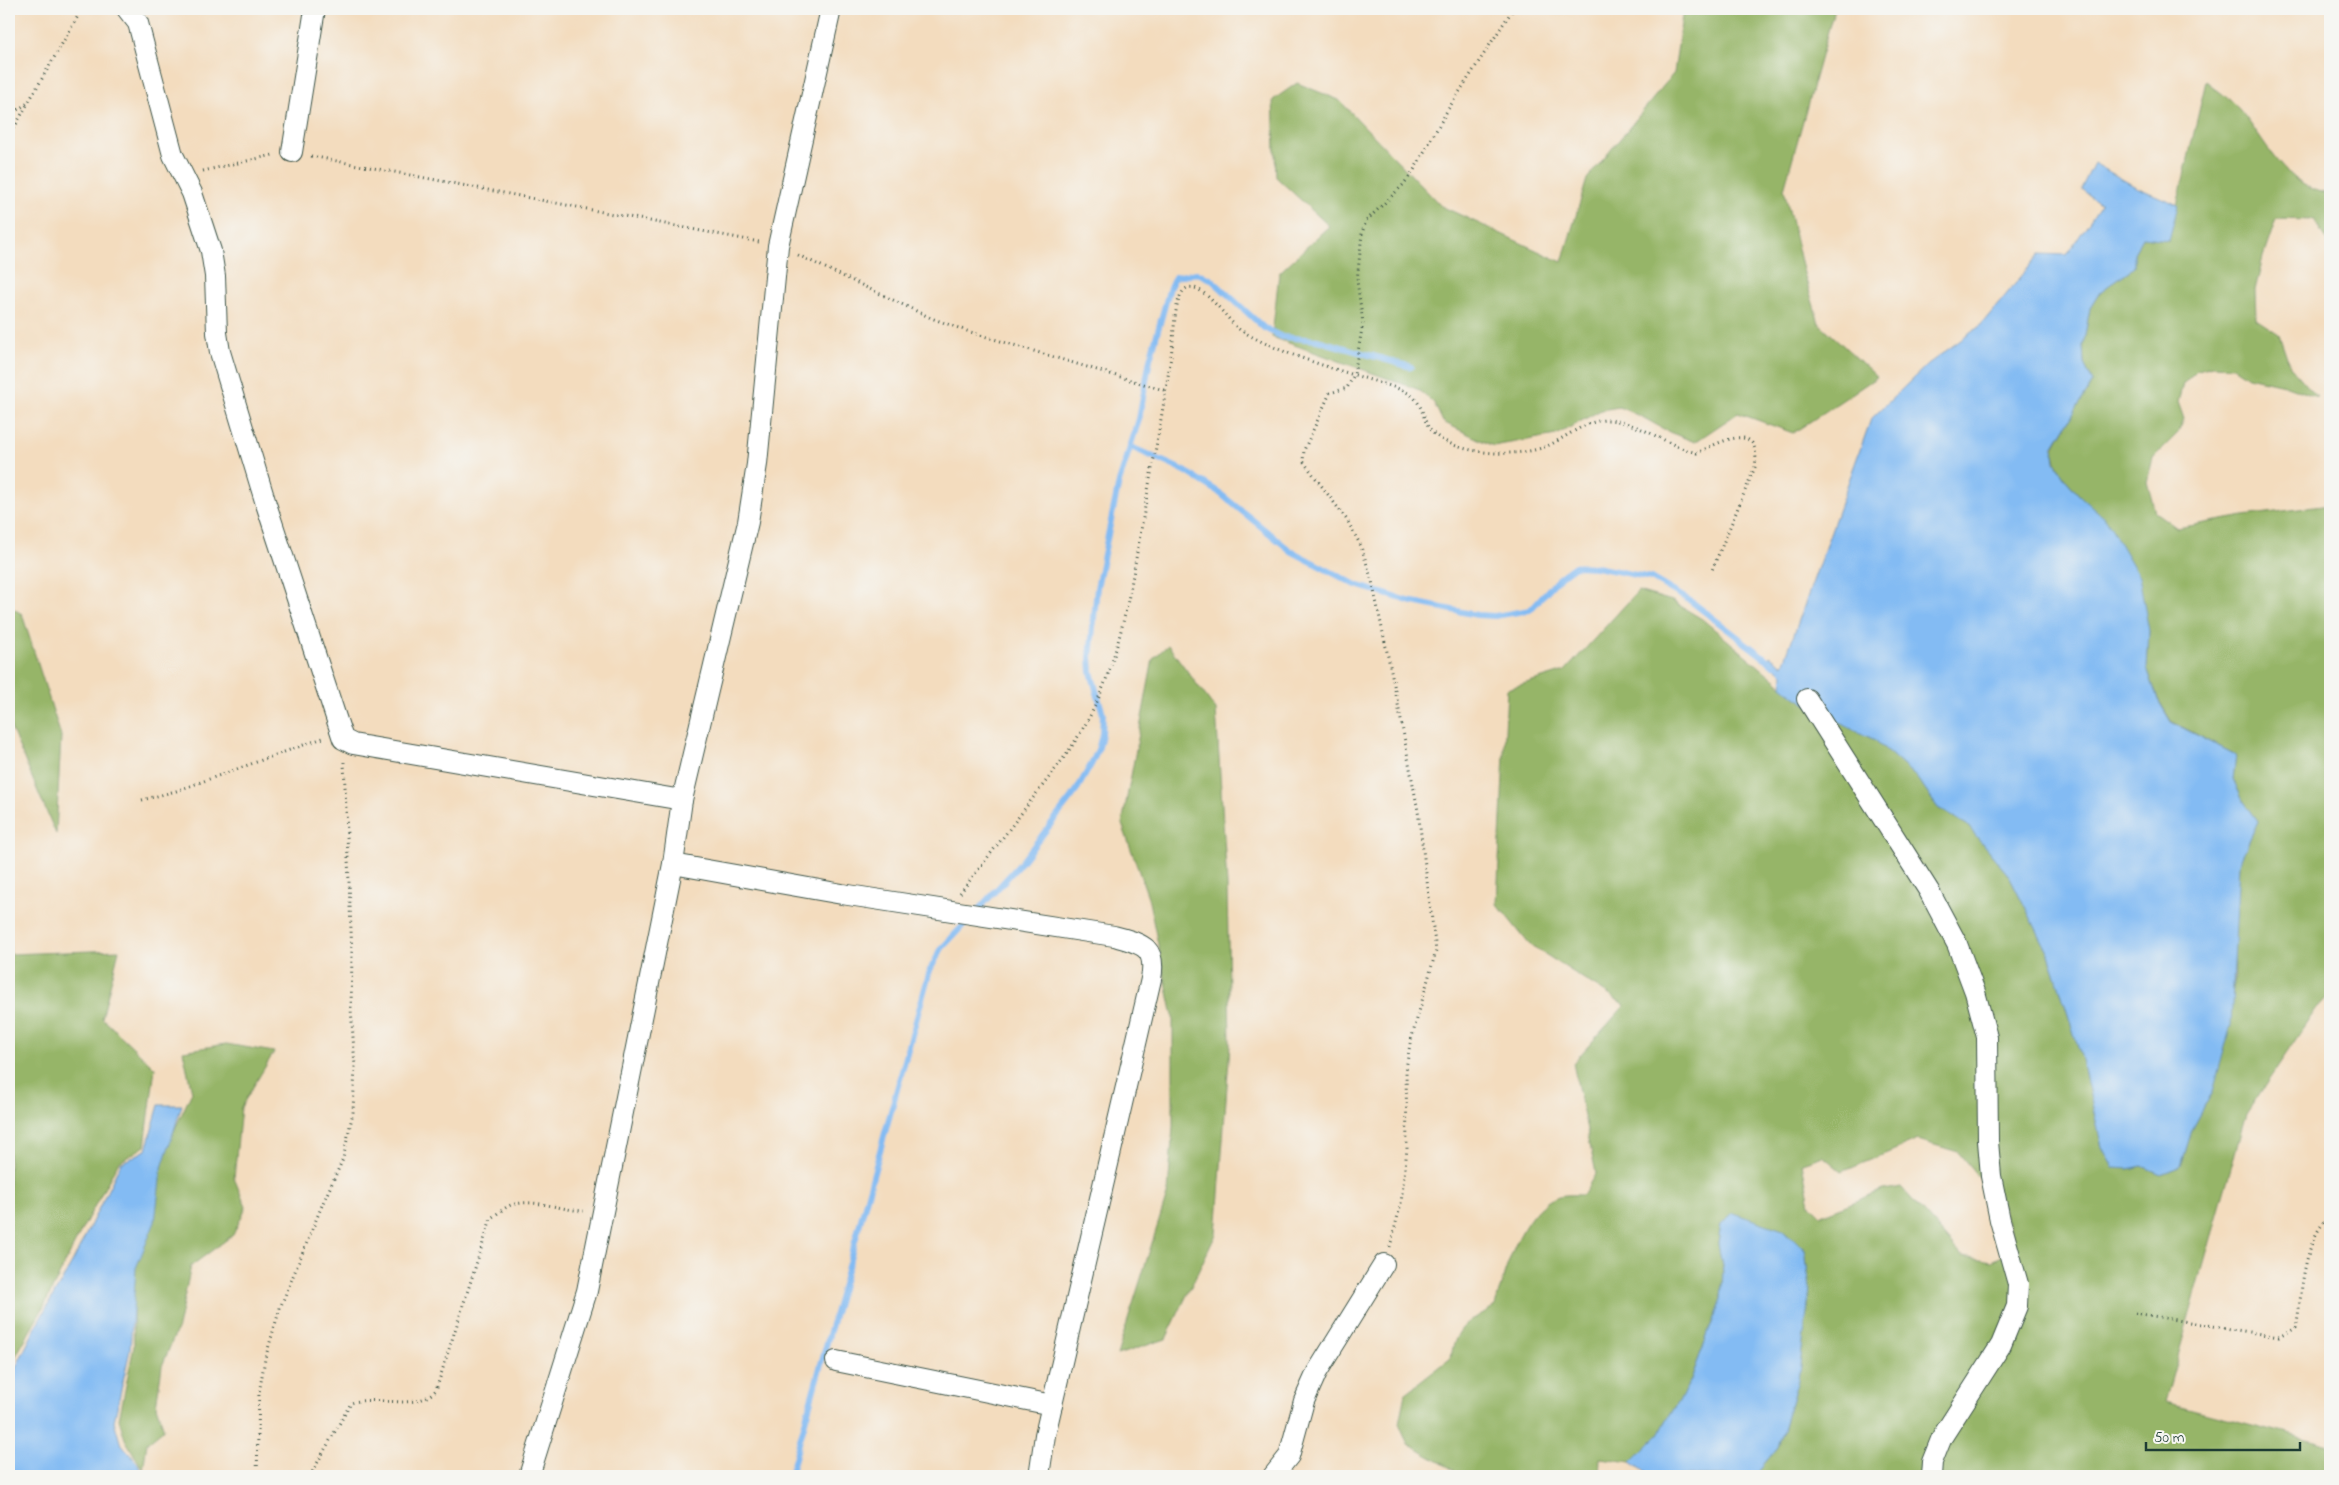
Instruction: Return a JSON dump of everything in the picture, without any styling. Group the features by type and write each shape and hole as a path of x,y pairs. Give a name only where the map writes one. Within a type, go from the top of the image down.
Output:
{"street":[{"path":"292,152 315,9"},
{"path":"529,1476 587,1290 673,864 682,800 748,522 757,464 778,246 831,9"},
{"path":"136,12 173,155 192,193 211,251 215,276 216,334 220,352 266,504 343,738 682,800"},
{"path":"1807,699 1929,891 1958,944 1975,992 1987,1037 1988,1141 1991,1176 2000,1220 2018,1284 2017,1306 2000,1345 1942,1437 1932,1462 1931,1476"},
{"path":"673,864 842,894 1114,936 1132,941 1151,953 1154,965 1045,1435 1039,1476"},
{"path":"1273,1476 1289,1456 1304,1401 1317,1372 1384,1264"},
{"path":"836,1361 1052,1404"}],"path":[{"path":"9,137 82,9"},
{"path":"1384,1264 1395,1232 1401,1203 1407,1149 1406,1069 1410,1044 1436,951 1418,810 1372,580 1361,546 1347,520 1303,461 1304,450 1330,393 1347,388 1354,375 1363,322 1357,281 1362,233 1366,221 1404,185 1448,111 1513,9"},
{"path":"9,115 16,113 28,103"},
{"path":"183,176 292,152 778,246 931,318 1167,391"},
{"path":"947,910 1076,741 1096,705 1123,618 1167,391 1177,308 1181,294 1186,288 1191,287 1208,296 1236,326 1249,335 1354,375 1405,391 1420,403 1427,429 1440,439 1473,450 1494,453 1529,451 1545,447 1598,421 1620,422 1687,451 1697,453 1733,437 1744,438 1752,444 1757,452 1755,468 1712,570"},
{"path":"142,800 176,791 310,742 343,738 352,954 351,1008 355,1066 353,1112 343,1159 280,1308 265,1359 259,1393 257,1476"},
{"path":"310,1476 351,1403 362,1400 417,1402 429,1398 436,1390 491,1218 509,1206 526,1202 568,1211 604,1208"},
{"path":"2135,1313 2279,1338 2296,1328 2311,1243 2318,1228 2330,1215"}],"green space":[{"path":"1683,9 1836,9 1833,13 1784,189 1803,270 1819,323 1877,377 1793,433 1738,413 1695,442 1669,432 1619,407 1601,410 1556,435 1493,446 1443,422 1434,403 1417,389 1272,337 1279,273 1329,226 1276,177 1273,100 1297,83 1339,100 1441,206 1562,262 1587,179 1674,73"},
{"path":"2206,81 2239,109 2288,173 2300,183 2314,190 2330,194 2330,246 2314,220 2276,219 2263,257 2255,290 2256,319 2279,334 2290,366 2317,397 2284,385 2248,377 2233,367 2213,366 2197,370 2183,384 2178,402 2184,419 2178,433 2153,458 2147,482 2155,512 2177,528 2244,516 2330,505 2330,994 2316,1009 2246,1114 2165,1402 2330,1445 2330,1476 1754,1476 1778,1447 1798,1380 1810,1289 1805,1250 1783,1230 1721,1224 1718,1243 1723,1272 1721,1299 1690,1382 1659,1434 1631,1462 1600,1458 1599,1476 1453,1476 1454,1470 1408,1444 1399,1423 1405,1394 1451,1358 1456,1338 1465,1326 1495,1306 1509,1260 1533,1215 1543,1205 1556,1197 1583,1195 1596,1173 1573,1063 1625,1005 1529,944 1497,904 1507,689 1565,671 1638,591 1672,601 1702,619 1797,698 1833,720 1875,740 1916,777 1938,808 1967,825 2010,877 2049,954 2081,1056 2102,1147 2129,1169 2142,1166 2161,1174 2181,1166 2192,1130 2213,1091 2235,978 2234,943 2239,863 2258,821 2242,799 2233,779 2236,755 2171,721 2158,699 2147,668 2149,631 2079,495 2066,480 2059,468 2054,449 2093,382 2084,364 2083,346 2090,308 2100,292 2134,267 2134,253 2143,237 2169,240","holes":["1918,1140 1958,1152 2003,1207 2016,1249 1992,1261 1962,1256 1901,1187 1884,1190 1821,1215 1810,1204 1802,1163 1823,1156 1842,1172"]},
{"path":"9,606 22,614 61,736 56,834 11,728 9,716"},
{"path":"1168,645 1216,710 1227,885 1230,1045 1216,1234 1166,1339 1117,1355 1168,1192 1173,1127 1173,1016 1148,897 1122,824 1153,659"},
{"path":"9,922 10,954 119,950 102,1018 155,1068 145,1146 118,1163 80,1233 43,1308 9,1368"},
{"path":"226,1044 274,1052 241,1107 234,1178 246,1207 233,1235 191,1266 178,1327 162,1366 156,1406 164,1429 147,1443 143,1470 125,1439 119,1419 134,1346 132,1269 161,1159 192,1092 183,1051"}],"water":[{"path":"2094,163 2134,186 2178,205 2169,240 2143,237 2134,253 2134,267 2100,292 2090,308 2083,346 2084,364 2093,382 2053,447 2055,462 2065,479 2079,495 2106,519 2139,576 2149,631 2147,668 2158,700 2171,722 2236,755 2233,779 2242,799 2258,821 2239,863 2231,1025 2213,1091 2192,1130 2181,1166 2161,1174 2142,1166 2129,1169 2113,1168 2102,1147 2081,1056 2049,954 2010,877 1967,825 1938,808 1916,777 1875,740 1833,720 1797,698 1782,686 1783,674 1769,663 1770,656 1783,665 1871,419 1928,364 1980,326 2040,254 2067,255 2101,204 2081,189"},
{"path":"159,1105 182,1105 161,1171 155,1222 136,1268 130,1350 114,1421 120,1442 138,1464 142,1476 9,1476 9,1381 39,1321 73,1261 121,1163 146,1150"},
{"path":"1733,1213 1783,1230 1805,1250 1810,1289 1798,1380 1778,1447 1754,1476 1652,1476 1631,1462 1659,1434 1690,1382 1721,1299 1723,1272 1718,1243 1721,1224"}],"waterway":[{"path":"977,911 1019,865 1075,793 1099,747 1103,714 1091,672 1090,657 1097,588 1119,482 1139,419 1150,359 1170,287 1175,277 1196,273 1211,279 1264,328 1282,337 1317,340 1411,367"},
{"path":"1131,447 1185,471 1217,491 1291,551 1356,585 1408,601 1477,615 1495,616 1530,610 1560,577 1575,566 1596,567 1651,578 1692,602 1774,665"},
{"path":"790,1476 930,970 942,948 970,918"}]}
